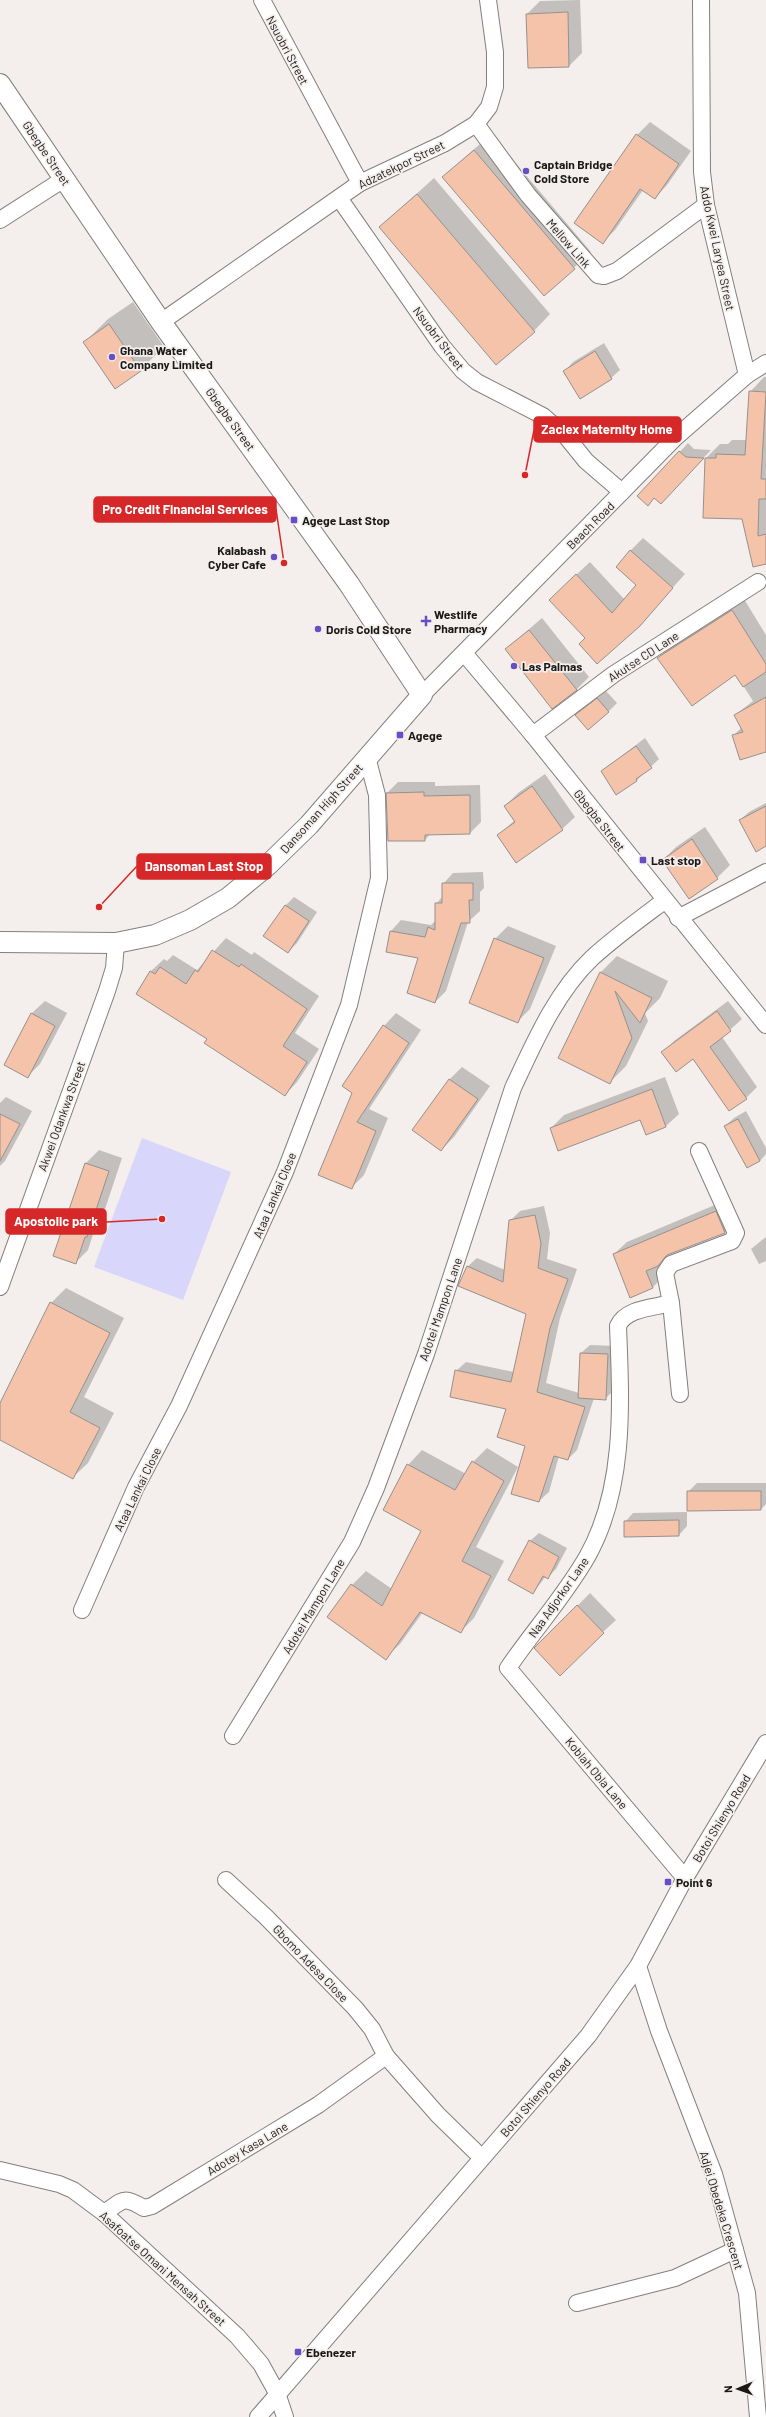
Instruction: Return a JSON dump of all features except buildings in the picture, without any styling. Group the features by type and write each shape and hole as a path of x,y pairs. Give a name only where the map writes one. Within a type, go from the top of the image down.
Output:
{"street":[{"name":"Nsuobri Street","path":"262,0 360,183"},
{"name":"Adzatekpor Street","path":"161,322 360,183 445,143 476,124 490,107 495,87 495,52 488,0"},
{"name":"Addo Kwei Laryea Street","path":"701,0 702,172 706,205 747,375"},
{"name":"Gbegbe Street","path":"0,84 161,322 347,581 422,695"},
{"name":"Mellow Link","path":"476,124 528,195 598,275 604,276 617,271 706,205"},
{"path":"0,220 64,179"},
{"name":"Nsuobri Street","path":"339,198 442,346 463,370 477,382 543,416 565,435 586,461 622,492"},
{"name":"Beach Road","path":"422,695 675,438 747,375 766,363"},
{"name":"Akutse CD Lane","path":"533,735 614,674 758,582"},
{"name":"Gbegbe Street","path":"464,653 533,735 664,901 766,1026"},
{"name":"Dansoman High Street","path":"0,942 116,943 155,935 190,920 228,898 268,865 309,825 422,695"},
{"name":"Ataa Lankai Close","path":"82,1610 136,1486 179,1406 285,1172 349,1005 379,878 377,795 367,757"},
{"path":"678,918 766,872"},
{"name":"Adotei Mampon Lane","path":"233,1736 352,1542 376,1488 426,1354 513,1088 532,1047 566,988 592,959 664,901"},
{"name":"Akwei Odankwa Street","path":"0,1287 107,991 114,968 116,943"},
{"path":"680,1394 671,1304 665,1273 671,1264 732,1241 736,1233 699,1151"},
{"name":"Naa Adjorkor Lane","path":"508,1668 565,1590 587,1557 602,1526 612,1493 619,1428 618,1326 627,1314 671,1304"},
{"name":"Koblah Obla Lane","path":"508,1668 685,1878"},
{"name":"Botoi Shienyo Road","path":"258,2417 320,2348 588,2036 638,1966 685,1878 766,1743"},
{"name":"Gbomo Adesa Close","path":"226,1880 271,1922 355,2008 372,2029 386,2056 438,2115 482,2158"},
{"name":"Adjei Obedeka Crescent","path":"638,1966 660,2031 714,2174 747,2293 758,2417"},
{"name":"Adotey Kasa Lane","path":"104,2213 124,2199 130,2199 144,2208 152,2206 318,2105 386,2056"},
{"name":"Asafoatse Omani Mensah Street","path":"0,2170 59,2184 73,2190 104,2213 237,2336 261,2364 278,2393 285,2417"},
{"path":"577,2303 675,2278 735,2250"}],"shaded area":[{"path":"142,1138 231,1172 183,1300 94,1267"}],"place":[{"name":"Captain Bridge Cold Store","path":"526,171"},
{"name":"Ghana Water Company Limited","path":"112,357"},
{"name":"Zaclex Maternity Home","path":"525,475"},
{"name":"Agege Last Stop","path":"294,520"},
{"name":"Kalabash Cyber Cafe","path":"274,557"},
{"name":"Pro Credit Financial Services","path":"284,563"},
{"name":"Westlife Pharmacy","path":"426,621"},
{"name":"Doris Cold Store","path":"318,629"},
{"name":"Las Palmas","path":"514,666"},
{"name":"Agege","path":"400,735"},
{"name":"Last stop","path":"643,860"},
{"name":"Dansoman Last Stop","path":"99,907"},
{"name":"Apostolic park","path":"162,1219"},
{"name":"Point 6","path":"668,1882"},
{"name":"Ebenezer","path":"298,2352"}]}
